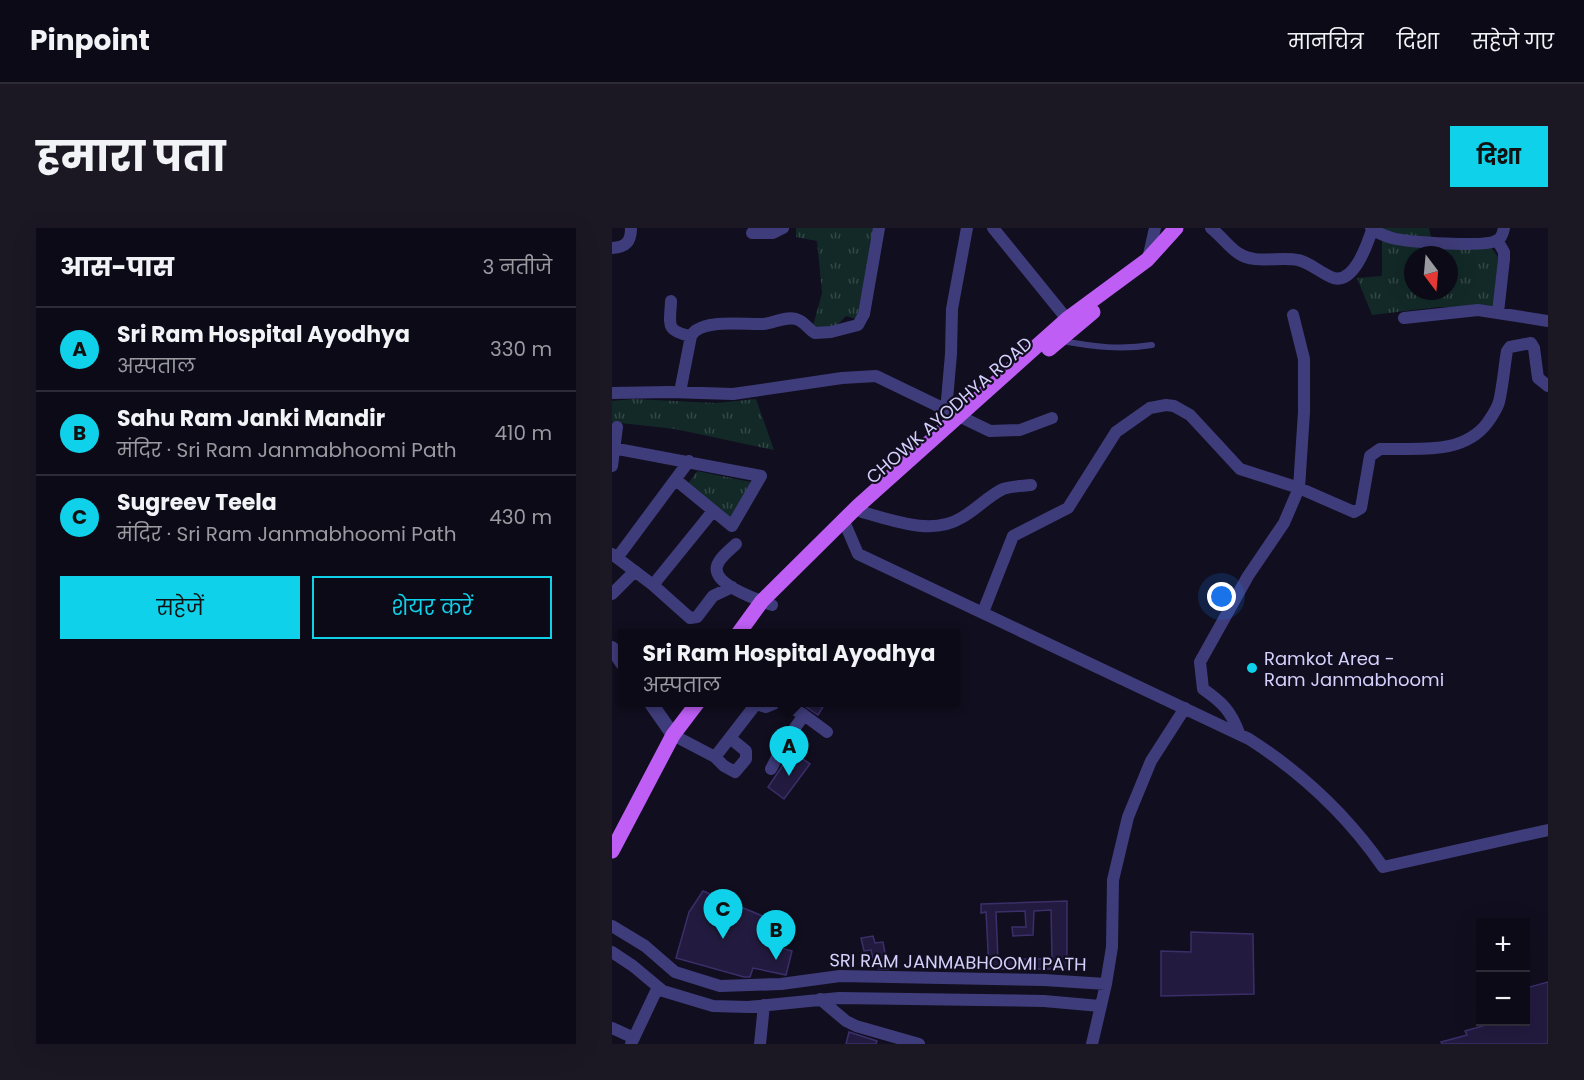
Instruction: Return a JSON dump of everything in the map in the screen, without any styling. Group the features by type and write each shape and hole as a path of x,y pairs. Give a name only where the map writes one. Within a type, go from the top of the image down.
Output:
{"main road":[{"path":"1146,264 1176,228"},
{"name":"CHOWK AYODHYA ROAD","path":"752,629 767,603 801,573 957,417 1059,340 1071,323 1146,264 1187,228"},
{"path":"742,629 858,506 957,417 1071,323"},
{"path":"612,832 685,707"},
{"path":"612,851 671,732 694,707"}],"street":[{"path":"612,248 622,247 628,243 631,228"},
{"path":"752,233 773,233 783,228"},
{"path":"680,392 692,332 698,329 726,323 764,324 788,318 798,319 815,333 831,332 858,325 864,314 879,228"},
{"path":"957,417 951,354 952,309 968,228"},
{"path":"993,228 1071,323"},
{"path":"1146,264 1155,228"},
{"path":"1211,228 1236,252 1245,257 1299,260 1335,279 1342,279 1349,275 1366,248 1372,229 1390,238 1409,241 1490,243 1501,237 1504,228"},
{"path":"1497,240 1504,252 1498,312"},
{"path":"671,301 672,330 691,336"},
{"path":"1404,318 1478,310 1548,321"},
{"path":"1239,733 1232,715 1215,697 1203,689 1200,662 1248,576 1284,523 1299,488 1304,412 1304,359 1293,315"},
{"path":"983,612 1013,536 1068,508 1116,432 1150,408 1166,405 1182,410 1196,420 1240,469 1299,488 1354,512 1361,508 1370,456 1374,452 1380,449 1448,447 1462,443 1476,435 1496,409 1507,351 1514,345 1529,342 1532,344 1538,378 1548,386"},
{"path":"612,393 734,394 842,378 876,376 990,431 1020,430 1052,418"},
{"path":"612,466 617,427"},
{"path":"613,449 689,461 761,476 732,526 676,480"},
{"path":"689,461 615,556 653,585 690,618 695,619 713,596 732,587"},
{"path":"862,512 912,526 943,524 960,519 995,493 1006,488 1031,485"},
{"path":"653,585 713,511"},
{"path":"846,526 858,554 1239,733 1281,759 1334,806 1383,867 1548,830"},
{"path":"736,544 716,568 722,580 767,603"},
{"path":"612,594 635,571"},
{"path":"654,707 671,732 715,757 735,772 746,759 746,751 730,738"},
{"path":"715,757 752,707"},
{"path":"789,707 827,732"},
{"path":"1092,1044 1112,947 1112,887 1128,817 1151,761 1185,708"},
{"path":"771,769 804,715"},
{"name":"SRI RAM JANMABHOOMI PATH","path":"612,926 645,946 675,972 720,986 765,985 840,976 1044,980 1106,984"},
{"name":"SRI RAM JANMABHOOMI PATH","path":"612,952 663,991 712,1006 764,1005 839,998 1044,1000 1100,1006"},
{"path":"612,1028 633,1041 658,987"},
{"path":"820,999 846,1021 856,1026 919,1044"},
{"path":"760,1044 764,1005"}],"lane":[{"path":"1059,340 1100,348 1152,345"}],"green space":[{"path":"796,228 875,228 857,319 846,316 836,326 818,329 813,326 822,293 817,241 796,237"},
{"path":"1378,228 1429,228 1431,237 1400,235"},
{"path":"1382,240 1490,246 1498,257 1493,307 1438,307 1372,315 1357,278 1382,276"},
{"path":"633,399 716,403 756,399 774,450 675,429 612,422 612,401"},
{"path":"697,471 751,482 731,521 688,484"}],"building":[{"path":"806,707 823,707 818,715"},
{"path":"790,750 810,764 784,799 768,787"},
{"path":"703,891 772,920 763,943 792,951 786,975 753,968 750,977 744,977 676,958 689,912"},
{"path":"1067,901 1067,969 989,969 986,912 981,913 981,904","holes":["1051,910 1052,959 998,959 996,912 1025,911 1026,927 1012,927 1013,936 1033,935 1034,911"]},
{"path":"1191,932 1253,934 1254,994 1161,996 1161,951 1191,952"},
{"path":"873,936 875,943 883,942 888,969 879,969 877,958 873,959 871,950 864,951 861,938"},
{"path":"1548,982 1548,1044 1442,1044 1441,1042 1467,1035 1465,1031 1482,1026 1530,1026 1530,987"},
{"path":"849,1032 877,1041 876,1044 846,1044"}],"place":[{"name":"Ramkot Area - Ram Janmabhoomi","path":"1252,668"},
{"name":"Sri Ram Hospital Ayodhya","path":"789,776"},
{"name":"Sugreev Teela","path":"723,939"},
{"name":"Sahu Ram Janki Mandir","path":"776,960"}]}
